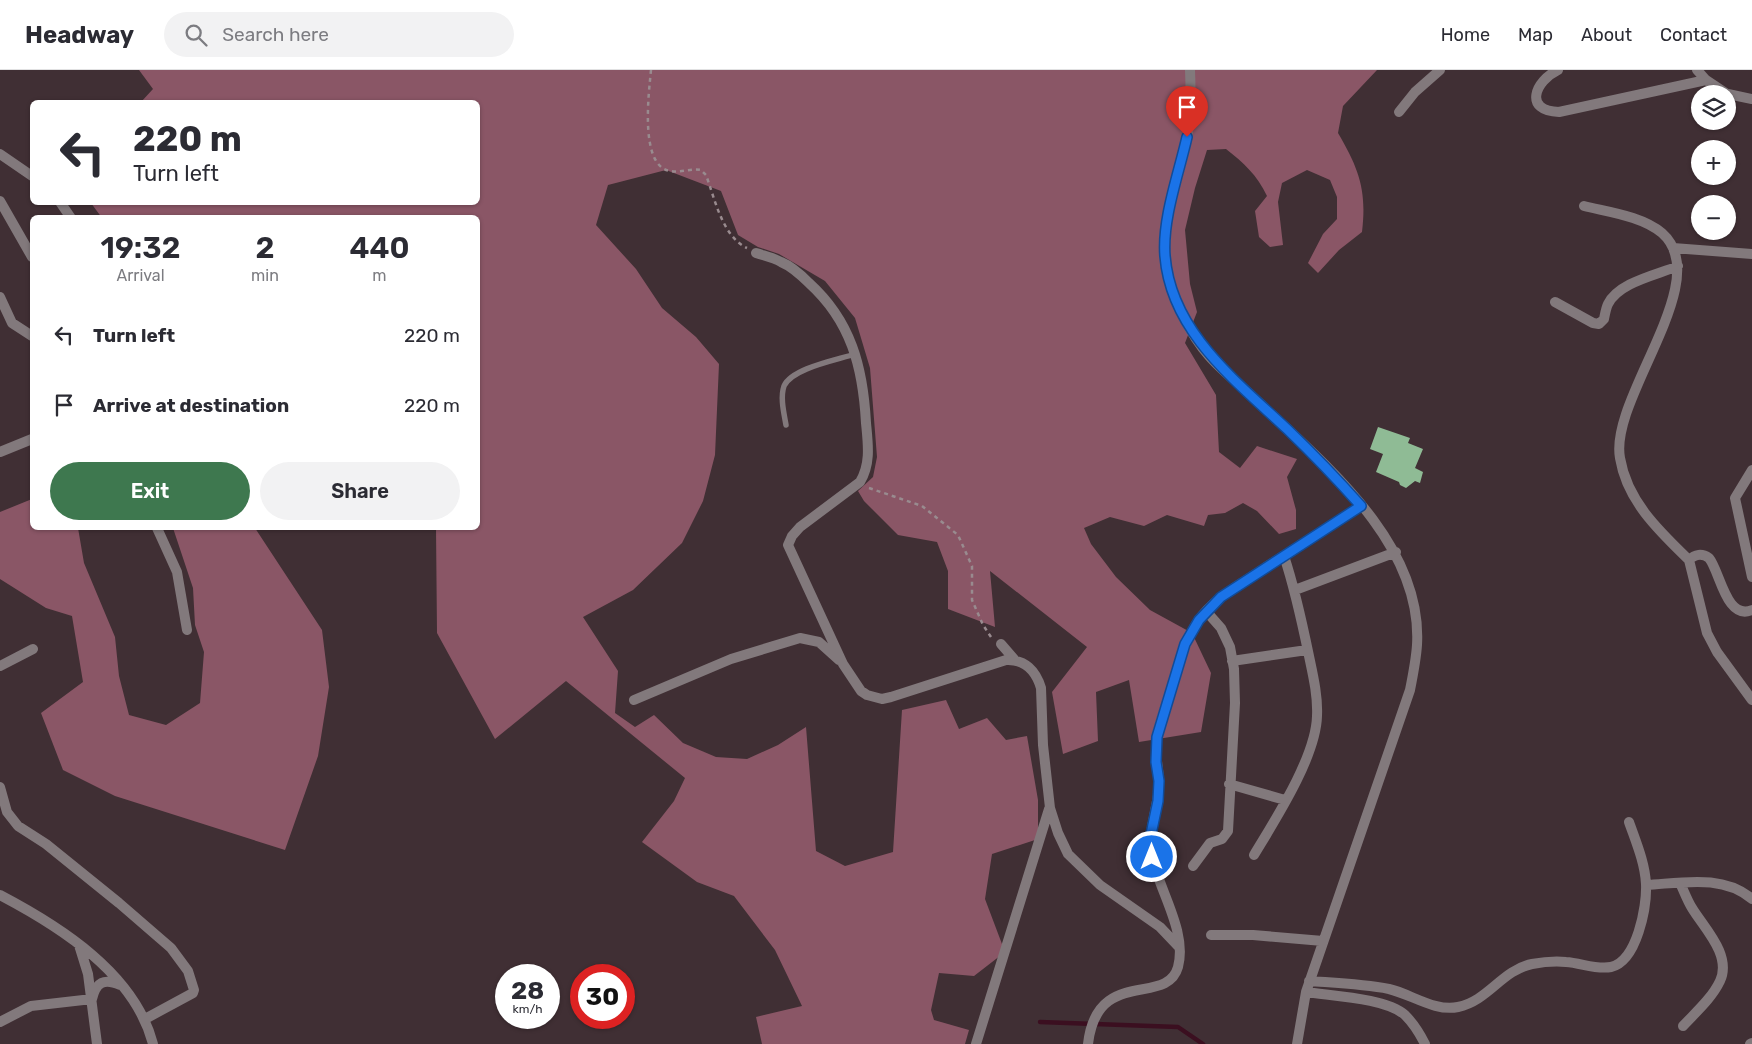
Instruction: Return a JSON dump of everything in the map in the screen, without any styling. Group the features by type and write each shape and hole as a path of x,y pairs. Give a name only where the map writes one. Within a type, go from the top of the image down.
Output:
{"street":[{"path":"1190,70 1187,137 1167,225 1165,254 1168,275 1187,324 1209,355 1312,453 1361,506 1396,552 1405,572 1416,622 1417,643 1410,690 1309,981 1297,1044"},
{"path":"1399,112 1415,92 1440,70"},
{"path":"1558,70 1542,81 1538,89 1536,100 1539,108 1546,112 1559,112 1706,80"},
{"path":"1698,70 1706,80 1714,85"},
{"path":"1736,96 1752,99"},
{"path":"0,154 30,175"},
{"path":"0,201 30,254"},
{"path":"1584,206 1645,223 1663,234 1673,248 1678,266 1677,284 1669,314 1630,401 1620,435 1619,456 1625,478 1635,499 1661,533 1689,560 1707,633 1752,700"},
{"path":"1673,248 1752,254"},
{"path":"756,253 782,262 822,295 844,325 855,354 865,393 868,465 860,482 800,527 792,536 788,545 843,664 861,691 882,699 990,664 1014,659"},
{"path":"1555,302 1593,323 1599,324 1604,319 1607,304 1615,294 1626,286 1678,266"},
{"path":"0,297 12,323 30,335"},
{"path":"0,452 30,440"},
{"path":"1752,470 1736,498 1752,577"},
{"path":"1088,1044 1095,1014 1114,996 1129,990 1166,984 1173,978 1178,968 1179,947 1172,916 1150,848 1158,801 1157,737 1185,644 1206,611 1221,597 1361,506"},
{"path":"158,530 177,572 187,630"},
{"path":"1295,590 1396,552"},
{"path":"1689,560 1698,555 1705,554 1709,558 1726,597 1740,611 1747,612 1752,610"},
{"path":"1254,854 1301,770 1312,742 1318,717 1308,650 1295,590 1284,556"},
{"path":"1194,866 1210,843 1222,839 1228,831 1229,784 1235,702 1230,647 1221,628 1206,611"},
{"path":"634,700 731,659 800,638 819,642 843,664"},
{"path":"1001,644 1014,659 1027,665 1038,680 1041,688 1043,745 1050,808 1058,833 1068,854 1100,885 1160,927 1179,947"},
{"path":"0,666 33,649"},
{"path":"1232,661 1308,650"},
{"path":"1229,784 1285,800"},
{"path":"0,787 7,812 18,826 46,844 120,903 180,958 192,983 192,993 145,1019"},
{"path":"976,1044 1050,808"},
{"path":"1309,981 1391,990 1443,1007 1456,1008 1470,1003 1518,967 1540,962 1566,962 1609,967 1619,964 1632,950 1637,935 1646,885 1643,862 1629,822"},
{"path":"1646,885 1703,882 1727,884 1752,899"},
{"path":"1680,883 1691,906 1716,944 1722,962 1721,980 1709,998 1683,1026"},
{"path":"0,895 41,918 79,944 121,985 140,1007 153,1044"},
{"path":"1211,935 1253,935 1323,941"},
{"path":"79,944 88,974 97,1044"},
{"path":"92,999 94,988 98,984 110,981 121,985"},
{"path":"1306,992 1387,1005 1403,1014 1413,1024 1424,1044"},
{"path":"0,1022 31,1006 92,999"}],"lane":[{"path":"786,425 782,398 784,385 793,375 855,354"}],"path":[{"path":"651,70 646,112 653,157 660,167 669,171 701,170 706,175 726,228 738,244 756,253"},
{"path":"860,482 875,491 922,506 958,535 972,566 972,600 991,638 1001,644"}],"shaded area":[{"path":"139,70 1377,70 1343,106 1338,133 1360,180 1363,204 1362,232 1339,250 1318,273 1308,263 1323,234 1337,219 1337,197 1330,180 1307,170 1282,183 1278,202 1283,245 1270,247 1259,237 1255,211 1267,196 1259,182 1244,164 1226,149 1207,150 1185,230 1190,284 1197,312 1185,343 1216,395 1219,452 1240,468 1257,446 1297,459 1287,477 1296,510 1296,529 1279,534 1257,511 1243,503 1225,513 1208,515 1204,526 1167,515 1144,526 1110,517 1084,528 1091,544 1116,577 1150,610 1192,633 1211,673 1201,732 1139,742 1129,680 1096,692 1098,741 1063,754 1052,692 1087,647 990,571 995,627 948,609 948,571 937,542 898,535 864,501 858,491 873,477 877,457 870,368 855,318 825,281 779,254 758,247 738,235 721,191 666,170 608,185 596,225 636,269 662,308 696,337 719,364 715,455 703,501 682,543 633,590 583,617 618,671 615,713 635,727 654,715 683,743 716,757 747,759 778,745 806,727 816,851 845,866 893,852 902,710 946,700 959,729 987,718 1006,740 1027,736 1038,800 1038,839 992,854 985,899 1005,952 974,976 939,973 931,1010 934,1020 969,1030 965,1044 762,1044 756,1017 802,1006 775,950 734,896 697,882 642,842 674,801 685,778 566,681 495,739 437,633 436,530 480,530 480,215 100,215 92,205 480,205 480,100 143,100 153,89"},
{"path":"30,500 30,530 78,530 84,563 115,637 119,676 129,715 166,725 200,703 204,652 195,625 193,588 174,530 256,530 322,630 329,687 318,756 285,850 115,796 63,770 41,713 83,682 72,616 46,608 0,579 0,512"}],"building":[{"path":"1378,427 1410,438 1408,443 1423,449 1415,468 1423,472 1420,483 1415,481 1406,488 1400,485 1399,482 1376,472 1383,454 1370,449"}],"waterway":[{"path":"1040,1022 1178,1027 1203,1044"}],"route":[{"path":"1152,857 1150,839 1158,801 1159,781 1156,762 1157,737 1185,644 1199,620 1221,597 1361,506 1312,453 1209,355 1187,324 1168,275 1165,254 1167,225 1187,137"}]}
